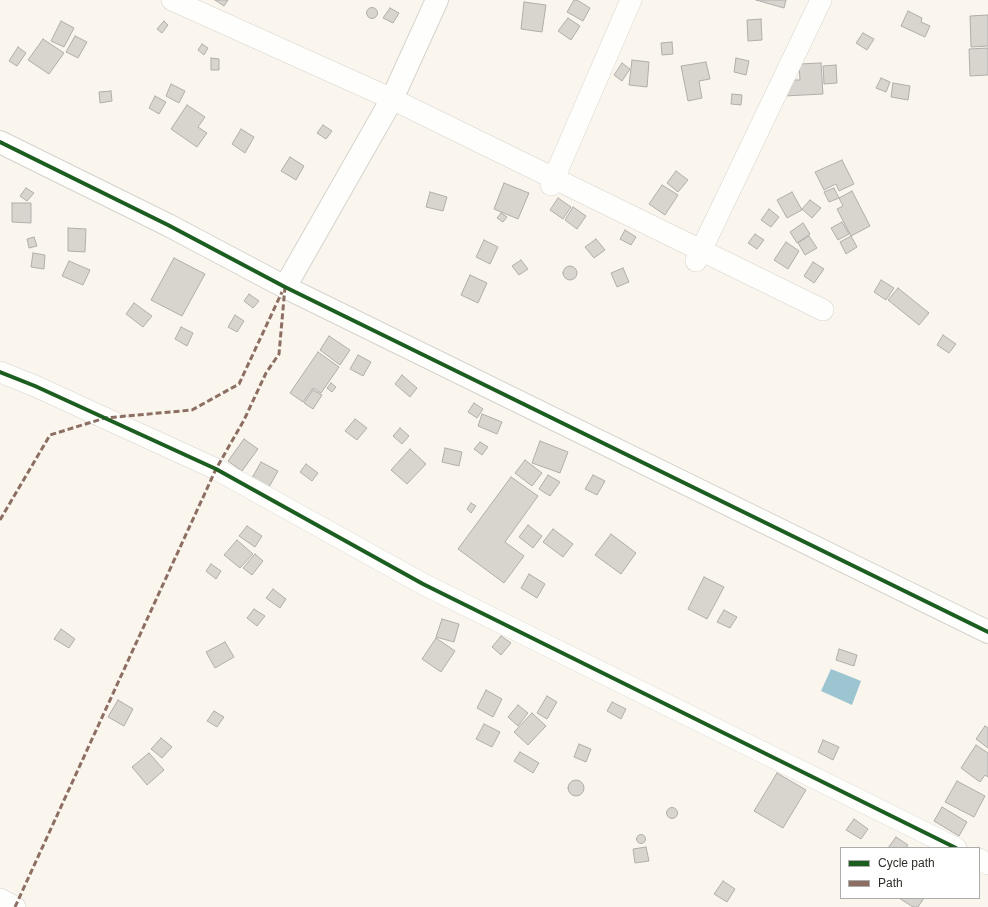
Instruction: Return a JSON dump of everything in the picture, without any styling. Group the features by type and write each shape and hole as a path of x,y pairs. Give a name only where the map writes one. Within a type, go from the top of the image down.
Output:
{"street":[{"path":"172,0 392,99 823,310"},
{"path":"285,287 392,99 437,0"},
{"path":"551,185 631,0"},
{"path":"696,261 821,0"},
{"path":"0,142 168,225 285,287 988,632"},
{"path":"0,372 35,386 216,469 423,584 954,847"},
{"path":"0,899 15,907"}],"water":[{"path":"831,669 861,681 852,705 821,691"}],"building":[{"path":"215,0 228,0 224,6"},
{"path":"574,0 577,0 590,8 583,21 567,12"},
{"path":"756,0 786,0 784,8"},
{"path":"524,2 546,5 542,32 521,29"},
{"path":"370,8 374,8 376,9 376,17 370,18 367,15 367,11"},
{"path":"390,8 399,13 393,23 383,18"},
{"path":"908,11 922,18 921,22 930,26 925,37 901,26"},
{"path":"988,15 988,46 971,47 970,16"},
{"path":"568,18 580,26 571,40 558,31"},
{"path":"761,19 762,40 748,41 747,20"},
{"path":"61,21 74,28 64,47 51,41"},
{"path":"164,21 168,25 162,33 157,29"},
{"path":"863,33 874,39 867,50 856,43"},
{"path":"75,36 87,42 78,58 66,52"},
{"path":"43,39 64,53 49,74 28,60"},
{"path":"672,42 673,54 662,55 661,43"},
{"path":"202,44 208,48 204,55 198,50"},
{"path":"18,47 26,53 17,66 9,61"},
{"path":"988,48 988,75 970,76 969,49"},
{"path":"211,58 219,59 219,70 211,70"},
{"path":"736,58 749,61 746,75 734,72"},
{"path":"632,60 649,62 647,87 629,85"},
{"path":"706,62 710,79 699,81 702,98 688,101 681,66"},
{"path":"622,63 630,69 622,81 614,75"},
{"path":"821,63 823,94 785,96 784,80 800,80 799,64"},
{"path":"836,65 837,83 824,84 823,66"},
{"path":"881,78 890,82 886,92 876,88"},
{"path":"893,83 910,86 908,100 891,97"},
{"path":"171,84 185,91 179,103 166,96"},
{"path":"111,91 112,101 100,103 99,92"},
{"path":"732,94 742,95 741,105 731,104"},
{"path":"155,96 166,102 159,114 149,108"},
{"path":"187,105 205,117 198,127 207,133 197,147 171,129"},
{"path":"323,125 332,131 326,139 317,133"},
{"path":"241,129 254,137 245,153 232,144"},
{"path":"290,157 304,166 296,180 281,171"},
{"path":"842,160 854,184 839,191 836,184 824,190 815,172"},
{"path":"676,171 688,180 678,192 667,183"},
{"path":"504,183 529,193 518,219 494,209"},
{"path":"662,185 678,195 665,215 649,204"},
{"path":"26,188 34,193 27,201 20,196"},
{"path":"834,188 839,198 829,202 824,192"},
{"path":"852,191 870,226 851,236 837,209 843,206 839,198"},
{"path":"430,192 447,197 443,211 426,207"},
{"path":"792,192 802,210 787,218 777,200"},
{"path":"558,198 571,207 563,219 550,210"},
{"path":"810,200 821,208 812,218 802,209"},
{"path":"12,203 31,203 31,223 12,222"},
{"path":"573,207 586,216 577,229 565,220"},
{"path":"769,209 779,217 771,227 761,220"},
{"path":"501,213 507,217 503,222 497,218"},
{"path":"842,222 849,234 838,240 831,228"},
{"path":"803,223 810,234 797,243 790,232"},
{"path":"68,228 86,229 85,252 68,251"},
{"path":"625,230 636,237 631,245 620,239"},
{"path":"755,234 764,240 757,249 748,243"},
{"path":"809,236 817,248 805,255 798,243"},
{"path":"851,236 857,247 846,254 840,242"},
{"path":"34,237 37,246 29,248 27,239"},
{"path":"596,239 605,250 594,258 585,247"},
{"path":"484,240 498,247 490,264 476,257"},
{"path":"786,242 799,251 788,269 774,260"},
{"path":"33,253 45,255 44,269 31,267"},
{"path":"174,258 205,274 182,316 151,300"},
{"path":"521,260 528,269 519,275 512,266"},
{"path":"69,261 90,270 83,285 62,276"},
{"path":"813,262 824,269 814,283 804,276"},
{"path":"570,266 575,268 577,273 575,278 570,280 565,278 563,273 565,268"},
{"path":"623,268 629,282 617,287 611,273"},
{"path":"470,275 487,283 478,303 461,295"},
{"path":"881,280 894,288 886,300 874,292"},
{"path":"898,288 929,313 919,325 888,300"},
{"path":"249,294 259,301 253,308 244,301"},
{"path":"134,303 152,316 143,327 126,314"},
{"path":"235,315 244,321 237,332 228,327"},
{"path":"181,327 193,333 187,346 175,339"},
{"path":"943,335 956,344 949,353 937,345"},
{"path":"329,336 350,350 340,365 320,350"},
{"path":"318,352 339,367 321,393 313,388 303,402 290,393"},
{"path":"358,355 371,362 363,376 350,369"},
{"path":"402,375 417,388 410,397 395,384"},
{"path":"331,383 336,387 332,392 327,388"},
{"path":"313,390 322,395 313,409 304,403"},
{"path":"474,403 483,409 477,418 468,412"},
{"path":"482,414 502,422 497,434 478,426"},
{"path":"355,419 367,428 357,440 345,431"},
{"path":"400,428 409,436 402,444 393,436"},
{"path":"244,439 258,449 242,471 228,461"},
{"path":"540,441 568,452 560,473 532,463"},
{"path":"480,442 488,447 482,455 474,449"},
{"path":"445,448 462,452 459,466 442,462"},
{"path":"410,449 426,464 407,484 391,470"},
{"path":"525,460 542,473 532,486 515,473"},
{"path":"261,462 278,471 269,487 252,478"},
{"path":"306,464 318,473 312,481 300,472"},
{"path":"548,475 560,482 550,496 539,489"},
{"path":"593,475 605,481 597,495 585,489"},
{"path":"511,477 538,496 505,542 524,556 504,583 458,549"},
{"path":"471,503 476,506 471,513 467,509"},
{"path":"528,525 542,536 533,548 519,537"},
{"path":"247,526 262,536 255,547 239,536"},
{"path":"553,529 573,544 563,557 543,542"},
{"path":"611,534 636,553 621,574 595,555"},
{"path":"237,540 253,554 240,568 224,555"},
{"path":"255,554 263,561 252,575 243,568"},
{"path":"211,564 221,571 216,579 206,571"},
{"path":"529,574 545,584 537,598 521,588"},
{"path":"704,577 724,587 707,619 688,609"},
{"path":"273,589 286,599 280,608 266,598"},
{"path":"254,609 265,616 257,626 247,618"},
{"path":"724,610 737,617 730,628 717,622"},
{"path":"442,619 459,624 454,642 436,637"},
{"path":"61,629 75,639 69,648 54,639"},
{"path":"501,636 511,643 501,655 492,647"},
{"path":"436,638 455,651 441,672 422,659"},
{"path":"225,642 234,657 215,668 206,652"},
{"path":"839,649 857,655 854,666 836,660"},
{"path":"486,690 502,699 493,717 477,708"},
{"path":"547,696 557,702 547,719 537,713"},
{"path":"118,700 133,709 124,726 108,717"},
{"path":"612,702 626,709 621,719 607,711"},
{"path":"518,705 528,713 518,726 508,717"},
{"path":"214,711 224,717 217,727 207,721"},
{"path":"532,713 546,726 528,745 514,732"},
{"path":"484,724 500,732 492,747 476,739"},
{"path":"985,726 988,728 988,748 976,739"},
{"path":"161,738 172,747 162,758 151,749"},
{"path":"823,740 839,747 833,760 818,752"},
{"path":"579,744 591,749 586,762 574,757"},
{"path":"976,745 988,753 988,777 985,775 980,782 961,768"},
{"path":"520,752 539,763 533,773 514,761"},
{"path":"149,753 164,770 147,785 132,767"},
{"path":"777,773 806,790 783,828 754,811"},
{"path":"573,780 579,780 584,785 582,794 579,796 573,796 568,791 568,785"},
{"path":"957,781 985,796 974,817 945,802"},
{"path":"942,807 967,822 959,836 934,821"},
{"path":"670,808 674,808 676,809 676,817 670,818 667,815 667,811"},
{"path":"854,819 868,829 861,839 846,830"},
{"path":"641,834 646,839 641,844 636,839"},
{"path":"896,837 908,845 907,847 889,847"},
{"path":"646,847 649,861 635,863 633,849"},
{"path":"723,881 735,889 727,902 714,894"},
{"path":"901,899 923,899 918,907 913,907"}],"marked path":[{"path":"15,907 216,469 244,420 266,373 279,354 285,287"},
{"path":"0,520 50,435 105,418 192,410 239,384 282,292"}],"cycle path":[{"path":"0,142 168,225 285,287 988,632"},
{"path":"0,372 35,386 216,469 423,584 954,847"}]}
